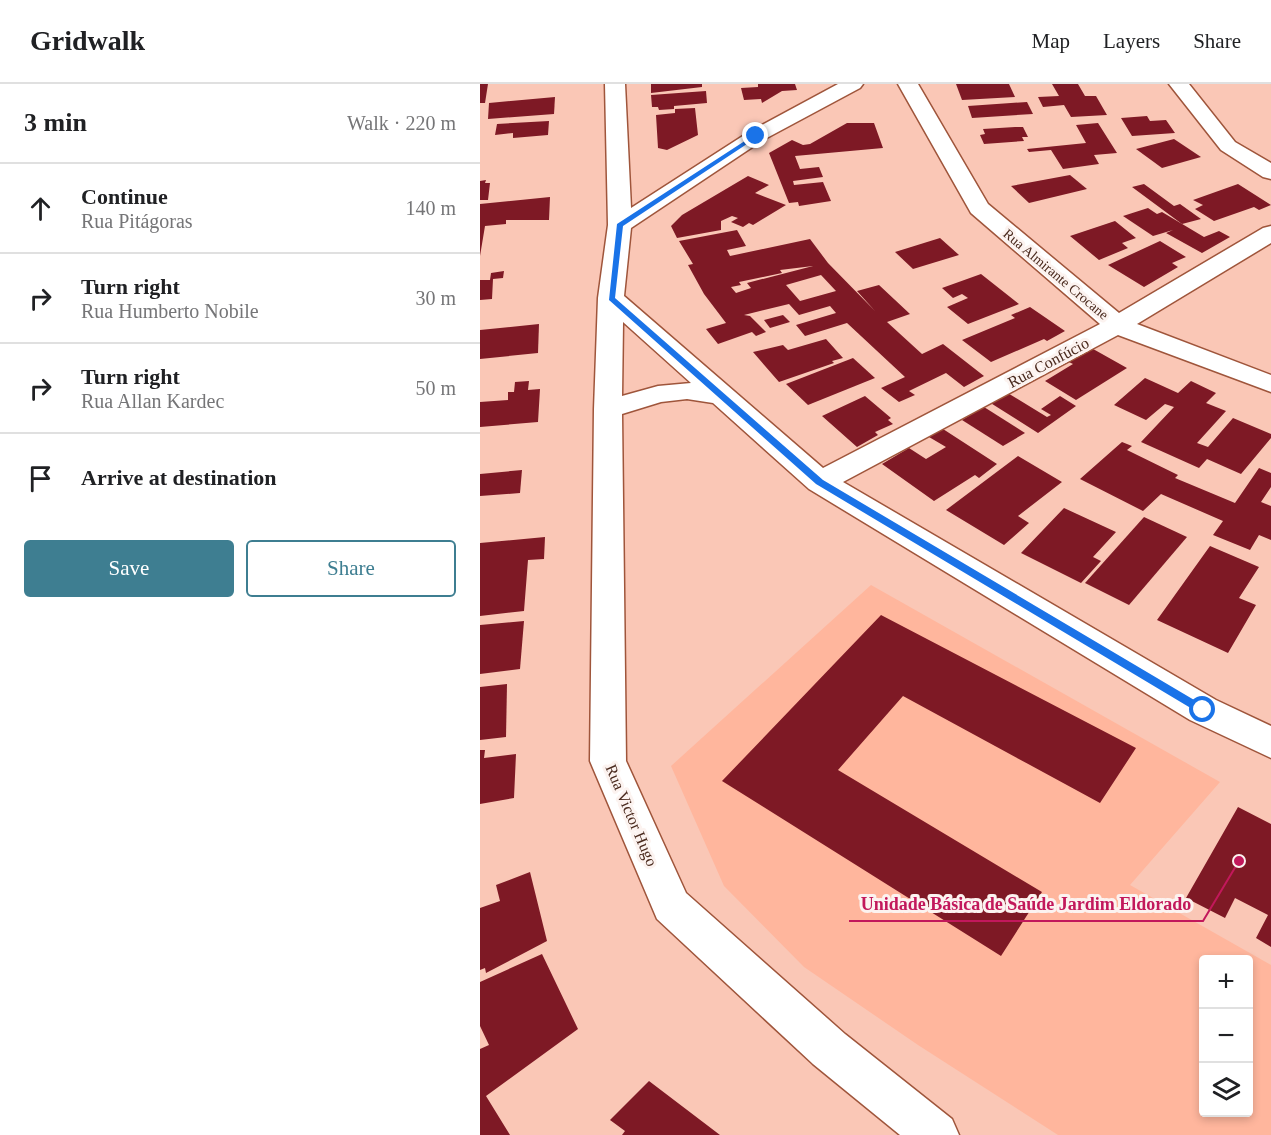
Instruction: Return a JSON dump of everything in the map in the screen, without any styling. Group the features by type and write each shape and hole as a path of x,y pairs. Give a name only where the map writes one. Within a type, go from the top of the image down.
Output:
{"street":[{"name":"Rua Victor Hugo","path":"615,84 620,225 611,298 608,409 608,761 670,906 829,1049 936,1135"},
{"path":"620,225 756,136 853,84"},
{"name":"Rua Almirante Crocane","path":"908,84 979,208 1117,325 1271,384"},
{"path":"1179,84 1228,146 1271,172"},
{"name":"Rua Confúcio","path":"820,482 1117,325 1271,233"},
{"path":"611,298 820,482 1203,710 1271,743"},
{"path":"608,409 658,394 687,391 720,395"}],"shaded area":[{"path":"871,585 1220,782 1130,885 1271,965 1271,1135 1058,1135 918,1045 804,967 724,886 671,766"}],"building":[{"path":"480,84 488,84 485,103 480,103"},
{"path":"651,84 702,84 702,87 651,93"},
{"path":"758,84 795,84 797,90 782,91 762,103 761,99 744,100 741,88 758,87"},
{"path":"956,84 1009,84 1015,97 962,100"},
{"path":"1052,84 1078,84 1085,96 1096,96 1107,115 1071,117 1064,105 1043,107 1038,97 1059,96"},
{"path":"706,91 707,103 674,106 674,109 659,110 658,107 652,107 651,95"},
{"path":"555,97 554,114 488,119 489,103"},
{"path":"1027,102 1033,114 972,118 968,106"},
{"path":"695,108 698,135 667,150 658,148 656,115 675,113 675,109"},
{"path":"1147,116 1150,121 1166,120 1175,133 1132,136 1121,118"},
{"path":"549,121 548,135 513,138 513,133 495,135 497,124"},
{"path":"847,123 874,123 883,148 795,156 800,169 819,167 823,177 793,181 794,185 823,182 831,201 799,206 798,202 789,203 769,153 792,140 803,145 810,144"},
{"path":"1098,123 1117,153 1094,155 1099,164 1063,169 1051,150 1029,152 1027,149 1086,143 1076,125"},
{"path":"1023,127 1028,137 1022,137 1024,141 984,144 980,135 985,134 983,129"},
{"path":"1174,139 1201,157 1162,168 1136,149"},
{"path":"1070,175 1087,189 1029,203 1011,186"},
{"path":"748,176 769,185 755,193 786,205 753,225 749,223 743,227 731,222 738,218 732,216 721,221 721,230 677,238 671,226 682,215"},
{"path":"486,180 485,183 490,183 488,200 480,200 480,181"},
{"path":"1144,184 1174,206 1180,204 1201,219 1182,224 1132,187"},
{"path":"1238,184 1271,205 1259,210 1254,207 1214,221 1195,209 1203,205 1193,200"},
{"path":"550,197 549,220 506,220 506,224 485,226 480,256 480,204"},
{"path":"1148,208 1157,214 1162,212 1204,237 1219,231 1230,237 1202,253 1166,233 1173,230 1153,236 1123,216"},
{"path":"1115,221 1136,238 1122,243 1128,248 1099,260 1070,236"},
{"path":"737,230 746,246 727,250 730,256 810,239 828,263 875,311 857,291 879,285 910,314 887,322 922,354 943,344 984,376 964,387 946,373 909,391 915,395 899,402 881,388 905,377 847,323 805,336 796,325 836,313 830,306 799,315 789,304 744,315 750,316 766,332 756,336 752,332 718,344 706,329 726,323 704,294 688,265 693,264 679,241","holes":["813,266 747,283 751,288 736,293 731,287 741,285 739,282 782,273 780,270","821,275 836,291 800,301 786,285"]},
{"path":"940,238 959,255 913,269 895,252"},
{"path":"1160,241 1186,257 1172,263 1178,267 1144,287 1108,265"},
{"path":"504,271 503,278 493,279 492,299 480,300 480,280 490,280 491,273"},
{"path":"981,274 1019,304 968,324 947,307 968,298 962,294 953,298 942,288"},
{"path":"1030,307 1065,331 1047,341 1044,339 991,362 962,340 1015,318 1011,315"},
{"path":"783,315 790,322 770,328 764,320"},
{"path":"539,324 538,353 480,359 480,330"},
{"path":"826,339 843,358 779,382 753,352 783,345 788,350"},
{"path":"1086,345 1127,368 1076,400 1045,381 1073,364 1063,359"},
{"path":"853,358 875,378 808,405 786,384"},
{"path":"1145,378 1178,393 1191,381 1216,393 1206,403 1226,411 1197,443 1208,447 1233,418 1271,434 1271,438 1241,474 1207,459 1199,468 1141,442 1174,407 1165,404 1146,420 1114,405"},
{"path":"529,381 528,390 540,389 538,422 480,427 480,402 508,400 508,392 514,392 515,382"},
{"path":"1006,392 1047,417 1051,415 1041,409 1060,396 1076,406 1038,433 989,402"},
{"path":"865,396 891,418 888,420 893,424 875,432 878,435 857,447 822,416"},
{"path":"984,407 1025,433 1003,446 962,420"},
{"path":"943,429 997,464 979,478 975,475 934,501 882,464 909,448 926,459 946,447 929,437"},
{"path":"1122,442 1132,446 1127,450 1178,475 1175,478 1235,503 1259,468 1271,473 1271,487 1261,502 1271,506 1271,540 1259,535 1250,550 1213,535 1223,521 1161,494 1143,511 1080,479"},
{"path":"1018,456 1062,482 1018,516 1029,523 1004,545 946,510"},
{"path":"522,470 520,493 480,496 480,474"},
{"path":"1064,508 1116,532 1093,557 1101,561 1081,583 1021,553"},
{"path":"1144,517 1187,537 1129,605 1085,583"},
{"path":"545,537 544,559 528,560 524,611 480,616 480,543"},
{"path":"1210,546 1259,567 1239,598 1256,605 1228,653 1157,620"},
{"path":"881,615 1136,748 1100,803 903,696 838,770 1042,892 1001,956 722,781"},
{"path":"524,621 520,669 480,674 480,625"},
{"path":"507,684 506,737 480,740 480,687"},
{"path":"480,750 485,750 484,758 516,754 514,798 480,804"},
{"path":"1238,807 1271,824 1271,947 1256,938 1268,915 1235,898 1225,918 1186,898"},
{"path":"530,872 547,941 486,973 485,968 480,970 480,908 500,901 496,885"},
{"path":"542,954 578,1029 486,1096 510,1135 480,1135 480,1049 489,1045 480,1026 480,982"},
{"path":"649,1081 720,1135 622,1135 625,1131 610,1120"}],"place":[{"name":"Unidade Básica de Saúde Jardim Eldorado","path":"1239,861"}],"route":[{"path":"756,136 620,225 611,298 820,482 1203,710"}]}
